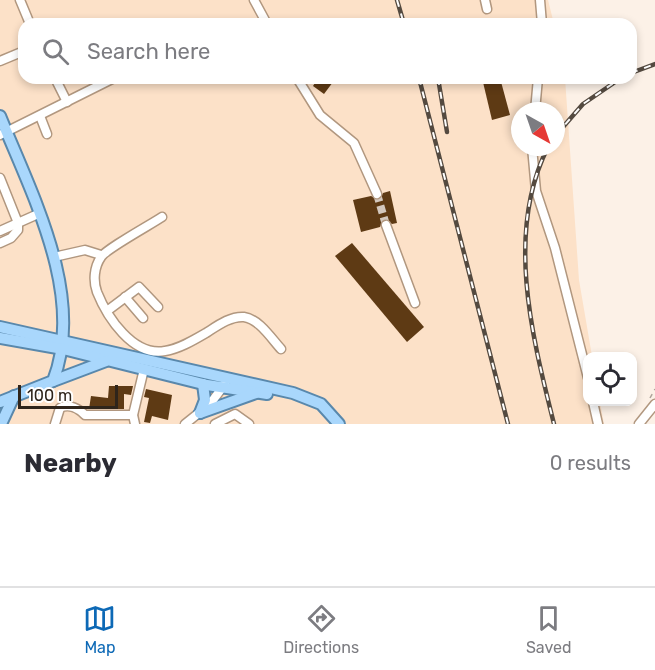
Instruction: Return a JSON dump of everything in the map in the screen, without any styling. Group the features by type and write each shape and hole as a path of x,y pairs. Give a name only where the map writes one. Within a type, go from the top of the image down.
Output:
{"main road":[{"path":"0,116 3,134 54,257 64,346 53,381"},
{"path":"0,327 109,361 203,384 226,383 258,393 297,395"},
{"path":"0,338 64,346 226,383 297,395 321,404 339,424"},
{"path":"0,402 109,361"},
{"path":"200,414 205,400 203,384"},
{"path":"200,414 258,393"},
{"path":"1,424 14,396"}],"street":[{"path":"20,0 28,18"},
{"path":"255,0 264,18"},
{"path":"485,0 487,9"},
{"path":"540,0 542,18"},
{"path":"0,61 18,54"},
{"path":"58,84 67,102"},
{"path":"3,134 102,84"},
{"path":"301,84 320,115 354,143 377,195"},
{"path":"536,102 537,84"},
{"path":"40,116 47,134"},
{"path":"533,156 536,192 555,248 583,358"},
{"path":"0,178 18,223 17,234 0,243"},
{"path":"0,231 38,214"},
{"path":"162,217 101,255 96,266 95,287 107,311 128,338 152,351 164,351 182,345 228,320 241,317 259,324 281,349"},
{"path":"386,225 415,303"},
{"path":"54,257 86,250 101,255"},
{"path":"107,311 139,287 158,307"},
{"path":"125,297 143,318"},
{"path":"55,424 63,406 79,409 84,420 134,419 144,369"},
{"path":"185,424 200,414 226,383"},
{"path":"594,406 598,424"},
{"path":"639,424 654,406"},
{"path":"215,424 235,414 249,424"}],"shaded area":[{"path":"0,0 548,0 552,18 18,18 18,84 565,84 579,280 591,352 583,352 583,406 601,406 604,424 0,424"}],"building":[{"path":"314,84 332,84 324,94 313,86"},
{"path":"483,84 502,84 510,115 492,120"},
{"path":"390,191 397,223 392,224 384,219 380,227 361,232 353,200 371,196 379,200 383,193"},
{"path":"352,243 424,327 407,342 335,256"},
{"path":"109,386 133,386 131,395 124,394 124,409 89,409 91,396 108,398"},
{"path":"146,389 172,395 168,420 152,416 150,423 144,422 149,398 144,397"}],"tunnel":[{"path":"377,194 386,225"}],"railway":[{"path":"397,0 402,18"},
{"path":"637,71 655,64"},
{"path":"421,84 508,424"},
{"path":"439,84 447,132"},
{"path":"565,125 583,104 612,84"},
{"path":"544,156 535,180 528,214 525,249 531,320 554,424"}]}
